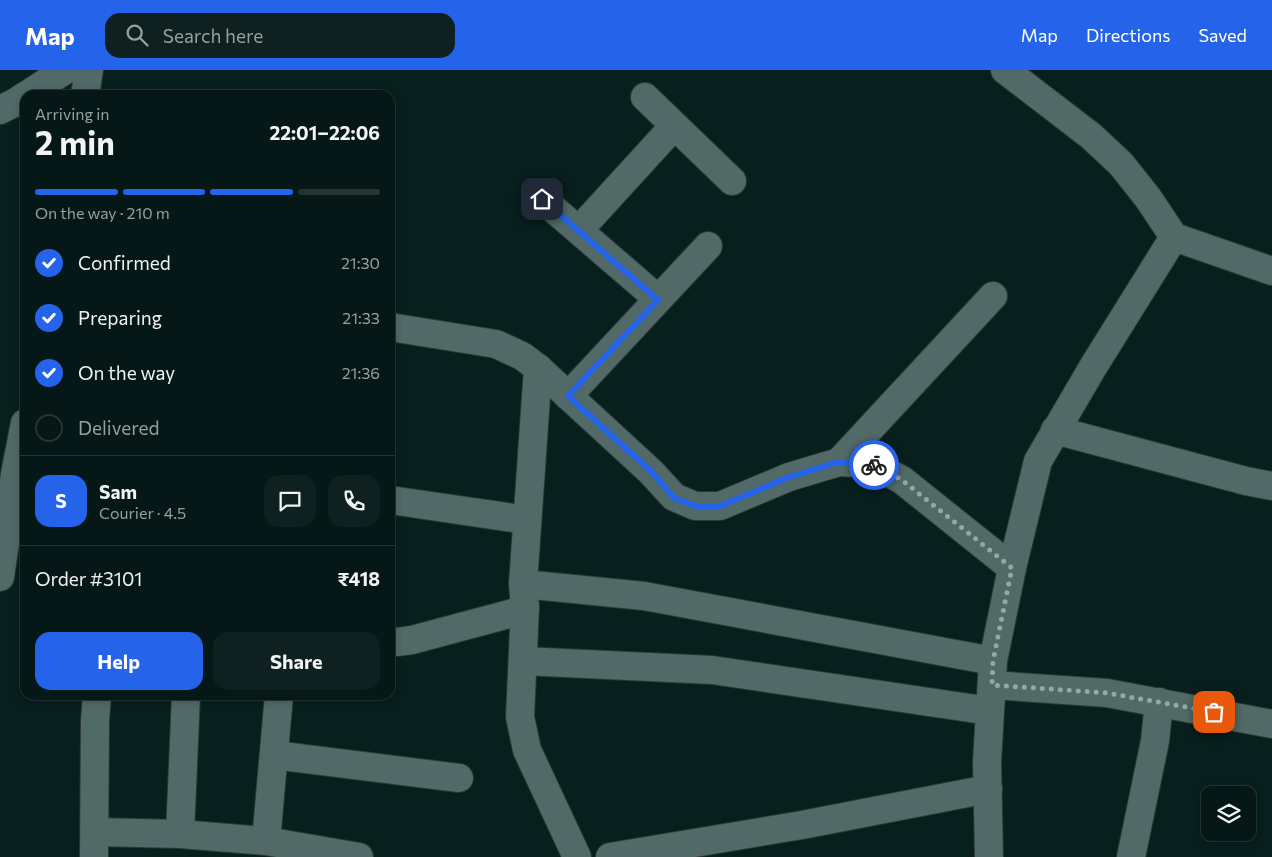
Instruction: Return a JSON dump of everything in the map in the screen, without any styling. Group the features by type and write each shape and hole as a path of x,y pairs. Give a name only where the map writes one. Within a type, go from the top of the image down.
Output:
{"street":[{"path":"35,90 65,70"},
{"path":"86,90 89,70"},
{"path":"1005,70 1091,136 1121,164 1148,198 1174,237 1272,270"},
{"path":"645,97 732,181"},
{"path":"0,110 20,100"},
{"path":"579,230 674,126"},
{"path":"542,199 658,300"},
{"path":"989,857 988,762 992,686 1012,568 1038,461 1093,367 1174,237"},
{"path":"568,396 708,246"},
{"path":"838,462 993,296"},
{"path":"395,328 496,344 522,356 538,368 652,472 674,498 695,506 720,506 789,477 838,462 872,464 902,480 1012,568"},
{"path":"538,368 527,520 520,717 527,750 577,857"},
{"path":"1056,430 1246,481 1272,486"},
{"path":"0,577 20,448"},
{"path":"395,501 527,520"},
{"path":"395,642 428,636 513,613 524,596"},
{"path":"524,596 644,596 992,686"},
{"path":"523,661 1107,693 1272,724"},
{"path":"97,700 94,845 180,834 266,841 359,857"},
{"path":"180,834 186,700"},
{"path":"266,841 279,700"},
{"path":"1131,857 1155,741 1159,702"},
{"path":"274,755 459,778"},
{"path":"610,857 802,825 988,789"}],"way so far":[{"path":"874,465 902,480 1012,568 993,661 992,685 1107,693 1214,712"}],"route":[{"path":"542,199 658,300 568,396 652,472 674,498 695,506 720,506 789,477 838,462 874,465"}]}
